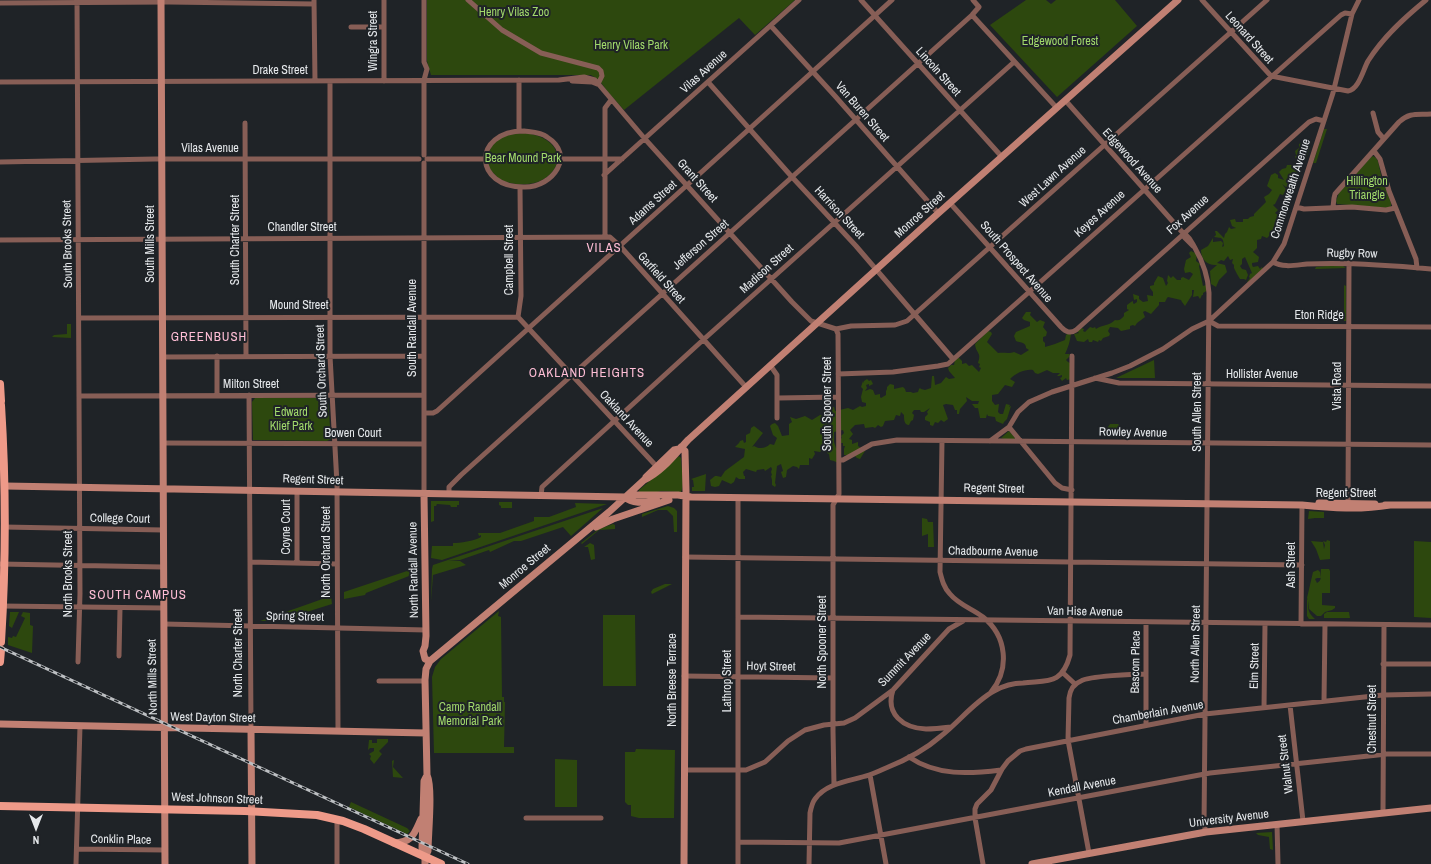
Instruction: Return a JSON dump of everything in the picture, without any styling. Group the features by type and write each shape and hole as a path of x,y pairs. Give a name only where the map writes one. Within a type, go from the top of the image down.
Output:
{"main road":[{"name":"Monroe Street","path":"425,681 425,673 430,661 609,512 644,480 650,478 658,468 678,453 680,448 746,387 950,202 1178,0"},
{"name":"South Mills Street","path":"161,1 163,489"},
{"path":"0,384 4,527 0,662"},
{"name":"North Breese Terrace","path":"680,448 685,452 684,864"},
{"name":"Regent Street","path":"2,486 541,496 625,497 636,495 666,498"},
{"name":"North Mills Street","path":"163,489 165,864"},
{"name":"North Randall Avenue","path":"424,494 425,646 430,661"},
{"name":"Regent Street","path":"625,497 630,502 666,499 678,495 685,497 738,498 1302,505 1319,503 1348,506 1431,505"},
{"path":"575,540 587,534 600,524 666,498"},
{"path":"609,512 618,514 626,512 635,508 642,502"},
{"path":"425,681 427,775 429,781 425,815 428,851 425,860"},
{"name":"West Dayton Street","path":"0,724 426,733"},
{"name":"North Charter Street","path":"251,729 252,864"},
{"name":"West Johnson Street","path":"0,806 306,813 337,819 364,829 425,860 440,864"},
{"name":"University Avenue","path":"1032,864 1206,832 1431,808"},
{"path":"394,843 405,842 413,836 425,815"}],"street":[{"name":"Wingra Street","path":"384,0 384,81"},
{"name":"South Randall Avenue","path":"424,0 424,62 427,69 424,80 424,494"},
{"path":"468,0 502,30 541,53 598,68 602,76 598,84"},
{"name":"Vilas Avenue","path":"604,175 799,0"},
{"name":"Lincoln Street","path":"861,0 1002,157"},
{"name":"Adams Street","path":"424,413 433,413 437,411 892,0"},
{"path":"973,0 980,7 972,14 1056,107"},
{"name":"Leonard Street","path":"1202,0 1271,76 1335,89"},
{"name":"West Lawn Avenue","path":"836,329 851,326 898,325 906,321 1268,0"},
{"name":"Commonwealth Avenue","path":"990,441 1009,428 1018,412 1029,402 1072,385 1112,373 1148,357 1209,321 1274,262 1286,239 1335,89 1352,14 1359,0"},
{"path":"1335,89 1347,91 1353,89 1369,60 1382,41 1395,27 1426,0"},
{"path":"0,3 77,1 314,2 315,81"},
{"name":"South Brooks Street","path":"77,1 79,487"},
{"name":"Jefferson Street","path":"449,494 449,487 461,475 571,374 730,233 972,14"},
{"name":"Keyes Avenue","path":"838,374 906,371 945,365 1271,76 1343,14 1352,14"},
{"path":"351,27 384,26"},
{"name":"Van Buren Street","path":"771,26 938,213"},
{"name":"Madison Street","path":"541,496 542,487 703,340 1014,62"},
{"path":"519,80 519,131"},
{"name":"Drake Street","path":"0,82 559,80 593,82 598,84"},
{"name":"South Orchard Street","path":"330,81 330,356 337,493"},
{"name":"Harrison Street","path":"708,82 876,269 953,359"},
{"name":"Grant Street","path":"598,84 645,139 772,279 810,320 817,323"},
{"path":"605,237 605,108 611,100"},
{"name":"Edgewood Avenue","path":"1065,100 1194,244 1201,258 1206,275 1208,287 1209,321"},
{"path":"1373,113 1378,132 1384,138"},
{"path":"1333,207 1335,195 1405,116 1413,114 1431,114"},
{"name":"Fox Avenue","path":"1068,332 1076,330 1309,122 1316,120 1324,121"},
{"name":"South Charter Street","path":"246,123 246,356"},
{"path":"519,131 532,132 548,137 557,146 560,159 557,169 548,180 533,186 520,187 502,183 489,172 485,159 489,147 497,138 505,134 519,131"},
{"path":"1374,151 1380,159 1385,180 1416,259 1417,268"},
{"name":"Vilas Avenue","path":"0,162 162,159 485,159"},
{"path":"560,159 622,159"},
{"name":"Campbell Street","path":"518,317 521,296 520,187"},
{"name":"South Prospect Avenue","path":"950,202 1061,327 1068,332"},
{"path":"1296,207 1304,209 1356,207 1386,210 1395,208"},
{"name":"Chandler Street","path":"0,240 605,237"},
{"name":"Garfield Street","path":"605,237 612,238 620,246 746,387"},
{"name":"Rugby Row","path":"1274,262 1278,265 1286,266 1380,264 1431,269"},
{"name":"Vista Road","path":"1348,506 1349,264"},
{"name":"Mound Street","path":"79,318 247,316 518,317"},
{"path":"518,317 530,327"},
{"name":"Eton Ridge","path":"1209,321 1218,326 1431,327"},
{"name":"South Allen Street","path":"1207,504 1209,321"},
{"path":"817,323 836,329"},
{"name":"Oakland Avenue","path":"530,327 571,374 658,468"},
{"name":"South Spooner Street","path":"836,329 838,334 839,460 839,494 836,499"},
{"path":"163,356 423,356"},
{"path":"217,356 217,395"},
{"path":"987,696 996,690 1010,685 1046,681 1058,676 1066,667 1070,655 1072,562 1072,356"},
{"path":"770,365 777,373 777,418"},
{"name":"Hollister Avenue","path":"1094,378 1119,383 1431,386"},
{"path":"249,395 250,490"},
{"name":"Milton Street","path":"79,396 423,395"},
{"path":"778,398 838,397"},
{"path":"1009,428 1055,483 1062,488 1072,490"},
{"name":"Rowley Avenue","path":"839,460 843,460 863,448 880,442 897,440 1431,445"},
{"path":"809,864 810,813 814,800 818,796 834,785 870,775 909,757 941,737 987,696 997,685 1001,677 1004,653 1000,638 987,620 954,599 946,589 940,572 942,441"},
{"name":"Bowen Court","path":"163,443 424,444"},
{"name":"North Brooks Street","path":"78,662 79,487"},
{"name":"North Charter Street","path":"250,490 251,729"},
{"name":"Coyne Court","path":"297,492 297,563"},
{"name":"North Orchard Street","path":"337,493 338,731"},
{"name":"Lathrop Street","path":"738,498 738,864"},
{"name":"North Spooner Street","path":"834,785 833,505 836,499"},
{"name":"North Allen Street","path":"1206,832 1204,824 1207,504"},
{"name":"Ash Street","path":"1301,624 1302,505"},
{"name":"College Court","path":"4,527 163,530"},
{"name":"Chadbourne Avenue","path":"685,557 1302,565"},
{"path":"250,562 337,564"},
{"path":"2,564 163,567"},
{"path":"2,606 164,608"},
{"path":"967,620 968,607"},
{"path":"119,656 120,608"},
{"name":"Van Hise Avenue","path":"738,617 1431,625"},
{"name":"Summit Avenue","path":"684,770 746,770 765,762 788,741 805,730 816,726 844,723 854,718 893,690 949,629 959,622 967,620"},
{"name":"Bascom Place","path":"1146,622 1146,725"},
{"name":"Spring Street","path":"164,624 426,630"},
{"name":"Elm Street","path":"1264,708 1265,624"},
{"path":"1324,701 1325,624"},
{"name":"Chestnut Street","path":"1383,812 1384,625"},
{"path":"1383,664 1431,664"},
{"path":"1062,672 1075,684"},
{"path":"1089,854 1068,740 1070,692 1075,684 1084,679 1146,674"},
{"name":"Hoyt Street","path":"684,676 833,678"},
{"path":"379,681 425,681"},
{"path":"893,690 891,707 902,722 921,729 951,727"},
{"name":"Chamberlain Avenue","path":"983,864 974,812 977,804 991,790 1001,770 1008,761 1020,751 1068,740 1205,714 1383,695 1431,694"},
{"name":"Walnut Street","path":"1290,705 1302,821"},
{"path":"76,864 80,726"},
{"name":"Kendall Avenue","path":"738,842 839,843 1205,774 1383,754 1431,754"},
{"path":"909,757 927,766 953,773 1001,770"},
{"path":"870,775 886,864"},
{"path":"526,818 601,818"},
{"path":"337,819 337,864"},
{"path":"1277,824 1278,864"},
{"name":"Conklin Place","path":"77,849 165,850"}],"green space":[{"name":"Henry Vilas Park","path":"427,0 795,0 755,35 739,18 624,110 599,80 591,75 431,75 427,61"},
{"name":"Edgewood Forest","path":"1026,0 1046,0 1051,4 1056,0 1115,0 1137,26 1057,97 990,25"},
{"path":"1324,129 1327,129 1316,163 1313,163"},
{"name":"Bear Mound Park","path":"525,133 541,137 552,145 557,154 557,163 552,172 544,179 531,184 516,184 498,178 490,169 488,164 489,154 494,144 497,140 507,135"},
{"path":"1303,143 1305,148 1310,146 1306,159 1304,158 1303,165 1296,177 1292,179 1291,185 1286,187 1282,184 1286,189 1283,195 1280,194 1273,205 1278,210 1275,213 1278,215 1277,220 1279,222 1277,227 1273,229 1275,236 1270,235 1267,238 1262,236 1261,239 1257,240 1257,248 1253,252 1259,257 1258,262 1252,263 1253,267 1258,266 1260,269 1262,267 1263,269 1247,282 1250,278 1250,274 1252,273 1245,257 1242,259 1242,264 1240,266 1242,269 1246,270 1248,275 1246,280 1240,279 1232,263 1233,259 1230,260 1228,256 1224,261 1221,260 1217,263 1225,265 1227,272 1219,280 1216,287 1211,284 1210,271 1217,265 1206,262 1202,257 1201,250 1208,246 1213,238 1213,242 1221,241 1223,243 1222,247 1224,246 1223,240 1221,238 1214,237 1216,235 1215,231 1217,231 1224,238 1229,227 1231,229 1236,228 1232,226 1230,220 1235,219 1236,222 1243,222 1243,219 1248,219 1254,216 1254,214 1266,202 1264,197 1272,190 1267,186 1271,175 1275,173 1278,175 1278,178 1284,180 1279,172 1286,168 1287,165 1296,165 1297,162 1295,156 1301,155 1296,155 1295,151 1299,148 1299,144"},
{"name":"Hillington Triangle","path":"1373,156 1378,161 1382,180 1391,206 1388,208 1337,204 1336,201 1339,193"},
{"path":"1191,251 1197,254 1196,261 1200,264 1199,266 1203,286 1206,285 1208,290 1203,293 1200,299 1198,296 1193,297 1194,290 1192,290 1192,295 1185,306 1181,300 1168,297 1165,302 1159,302 1159,305 1151,314 1145,311 1143,312 1145,317 1135,326 1130,326 1130,329 1121,331 1118,328 1110,327 1108,331 1110,334 1109,336 1103,338 1101,341 1099,340 1098,342 1093,340 1092,342 1089,342 1088,339 1084,342 1077,341 1074,334 1079,333 1077,331 1081,328 1084,329 1083,331 1085,332 1090,327 1095,327 1096,329 1115,320 1121,319 1124,316 1124,313 1129,310 1127,309 1127,305 1133,301 1134,304 1137,302 1137,299 1134,300 1133,294 1139,296 1139,299 1143,302 1148,301 1147,295 1153,296 1150,286 1154,285 1158,276 1163,278 1166,286 1168,283 1168,275 1171,278 1173,276 1177,280 1181,280 1183,277 1189,280 1193,274 1190,272 1185,273 1184,269 1186,260 1191,257 1189,253"},
{"path":"1343,266 1346,268 1315,269 1316,267"},
{"path":"1344,285 1346,286 1346,321 1344,321"},
{"path":"1026,312 1031,312 1030,315 1037,322 1040,320 1045,322 1043,327 1047,332 1046,336 1043,337 1043,341 1045,343 1045,347 1065,340 1068,333 1071,334 1065,354 1070,354 1066,360 1070,363 1071,379 1067,380 1066,378 1062,381 1060,378 1062,375 1057,376 1060,373 1053,373 1047,370 1038,374 1033,370 1027,370 1015,375 1010,379 1015,382 1012,387 1005,385 998,394 992,395 992,401 995,405 999,404 998,412 1000,414 1003,414 1006,404 1010,405 1009,407 1011,406 1007,419 1003,424 996,421 995,417 988,416 987,414 986,418 980,418 978,408 975,408 972,404 978,404 979,401 972,401 966,397 967,401 960,409 959,414 957,414 957,410 955,410 953,405 943,405 948,419 944,422 941,420 938,423 935,422 933,426 930,425 930,422 925,420 925,417 928,414 927,412 930,408 924,412 914,410 912,413 914,415 913,420 909,425 905,423 904,415 901,412 900,416 896,415 894,420 885,421 881,427 878,425 875,428 865,428 864,424 855,425 850,430 853,434 849,439 852,440 852,444 858,442 858,446 865,451 860,459 854,455 844,455 845,446 843,446 840,439 844,433 843,430 834,432 834,442 836,448 839,449 838,463 830,460 829,454 827,453 827,450 830,448 829,443 825,442 824,448 820,452 814,451 815,454 812,459 809,458 809,465 800,465 799,469 793,466 787,470 786,477 783,478 781,464 777,466 775,487 772,485 771,467 765,471 764,469 757,470 756,472 746,469 743,472 745,479 739,479 736,477 734,482 731,484 722,480 719,486 711,486 710,480 716,476 721,477 725,471 744,457 745,449 735,447 740,441 743,440 744,443 746,442 746,435 750,433 751,428 754,426 763,433 752,447 764,448 770,444 774,445 777,438 773,435 770,426 772,424 775,423 778,426 782,436 789,435 789,424 792,422 790,417 796,419 805,416 812,420 820,415 828,419 833,407 835,411 848,408 853,410 860,406 866,406 866,403 862,402 861,397 863,389 861,387 863,381 864,383 867,379 869,381 871,380 873,384 869,386 869,384 866,385 867,388 865,391 870,389 873,390 875,395 880,394 881,398 886,395 887,387 890,384 894,385 894,389 903,387 906,392 913,393 918,392 920,388 925,390 931,388 932,376 934,376 935,385 941,383 946,377 949,379 955,378 948,368 951,365 954,365 955,360 958,357 962,361 962,364 966,363 969,366 972,365 979,372 981,368 979,367 980,364 978,363 979,355 975,344 988,331 992,334 987,342 998,353 1014,352 1021,355 1029,350 1024,344 1016,341 1014,336 1016,332 1030,326 1030,322 1022,318"},
{"path":"67,324 71,324 71,338 52,337 54,335 67,334"},
{"path":"1154,360 1155,378 1116,378"},
{"name":"Edward Klief Park","path":"255,398 325,398 328,401 331,439 327,441 253,440 252,402"},
{"path":"1110,424 1118,424 1120,426 1121,437 1106,437 1106,430"},
{"path":"1009,431 1015,439 1001,438"},
{"path":"679,456 681,458 683,485 681,492 639,492 639,490"},
{"path":"706,474 705,491 692,491 692,487 694,487 693,480 691,479"},
{"path":"431,501 459,501 459,505 457,505 457,507 451,507 450,505 437,504 434,506 434,521 431,522"},
{"path":"499,502 512,502 512,508 501,508"},
{"path":"575,503 607,504 442,560 431,558 432,546 453,546 453,543 475,540 481,537 478,533 500,533 534,521 534,517 549,517 576,507"},
{"path":"668,506 677,511 677,532 674,532 673,516 667,510 658,510 642,517 642,514"},
{"path":"603,508 571,536 563,527 521,541 514,541 490,552 489,550 460,560 448,561 460,561 466,565 433,575 431,602 433,565"},
{"path":"1309,511 1324,512 1324,518 1308,519"},
{"path":"922,518 927,519 928,522 933,522 934,547 928,547 928,534 922,536"},
{"path":"613,524 615,525 615,529 599,530 582,544 581,543 599,529"},
{"path":"1327,540 1330,541 1330,559 1320,560 1311,541 1323,542 1324,549 1325,545 1323,541 1326,542"},
{"path":"1414,541 1431,542 1431,618 1414,617"},
{"path":"590,543 594,545 595,559 591,560 588,547 584,547"},
{"path":"419,567 419,572 366,593 365,595 344,599 344,592"},
{"path":"1321,569 1329,569 1330,593 1322,593 1322,605 1335,606 1335,608 1325,612 1321,616 1317,616 1309,609 1308,601 1309,611 1315,619 1309,619 1307,616 1307,598 1313,572 1318,570 1321,577","holes":["1321,578 1320,580 1317,583 1315,579"]},
{"path":"665,584 672,584 652,594 651,592 653,589"},
{"path":"331,596 332,604 297,615 296,621 260,621"},
{"name":"Camp Randall Memorial Park","path":"499,611 498,616 501,617 502,697 504,697 505,702 504,747 514,747 514,753 434,753 432,677 435,667 441,659"},
{"path":"10,612 19,612 12,628 9,626"},
{"path":"23,612 30,613 30,625 33,626 32,653 8,645 8,637 16,637 25,618 21,616"},
{"path":"1327,612 1349,612 1350,618 1324,618 1324,614"},
{"path":"603,615 635,615 636,686 603,686"},
{"path":"377,739 388,739 388,742 379,751 382,754 374,764 370,759 371,756 369,754 374,751 374,748 370,748 368,750 369,740 372,740 372,743 377,743"},
{"path":"636,749 675,750 674,818 639,818 631,816 631,805 628,805 625,802 625,752 635,752"},
{"path":"555,759 577,760 577,807 555,807"},
{"path":"394,760 393,767 403,778 393,777 392,761"},
{"path":"351,802 407,828 410,831 407,834 349,807"},
{"path":"1272,832 1273,850 1270,849 1269,837 1258,835 1256,833"}],"railway":[{"path":"0,647 468,864"}],"district":[{"name":"VILAS","path":"604,249"},
{"name":"GREENBUSH","path":"209,338"},
{"name":"OAKLAND HEIGHTS","path":"587,374"},
{"name":"SOUTH CAMPUS","path":"138,596"}],"park label":[{"name":"Henry Vilas Zoo","path":"514,13"}]}
